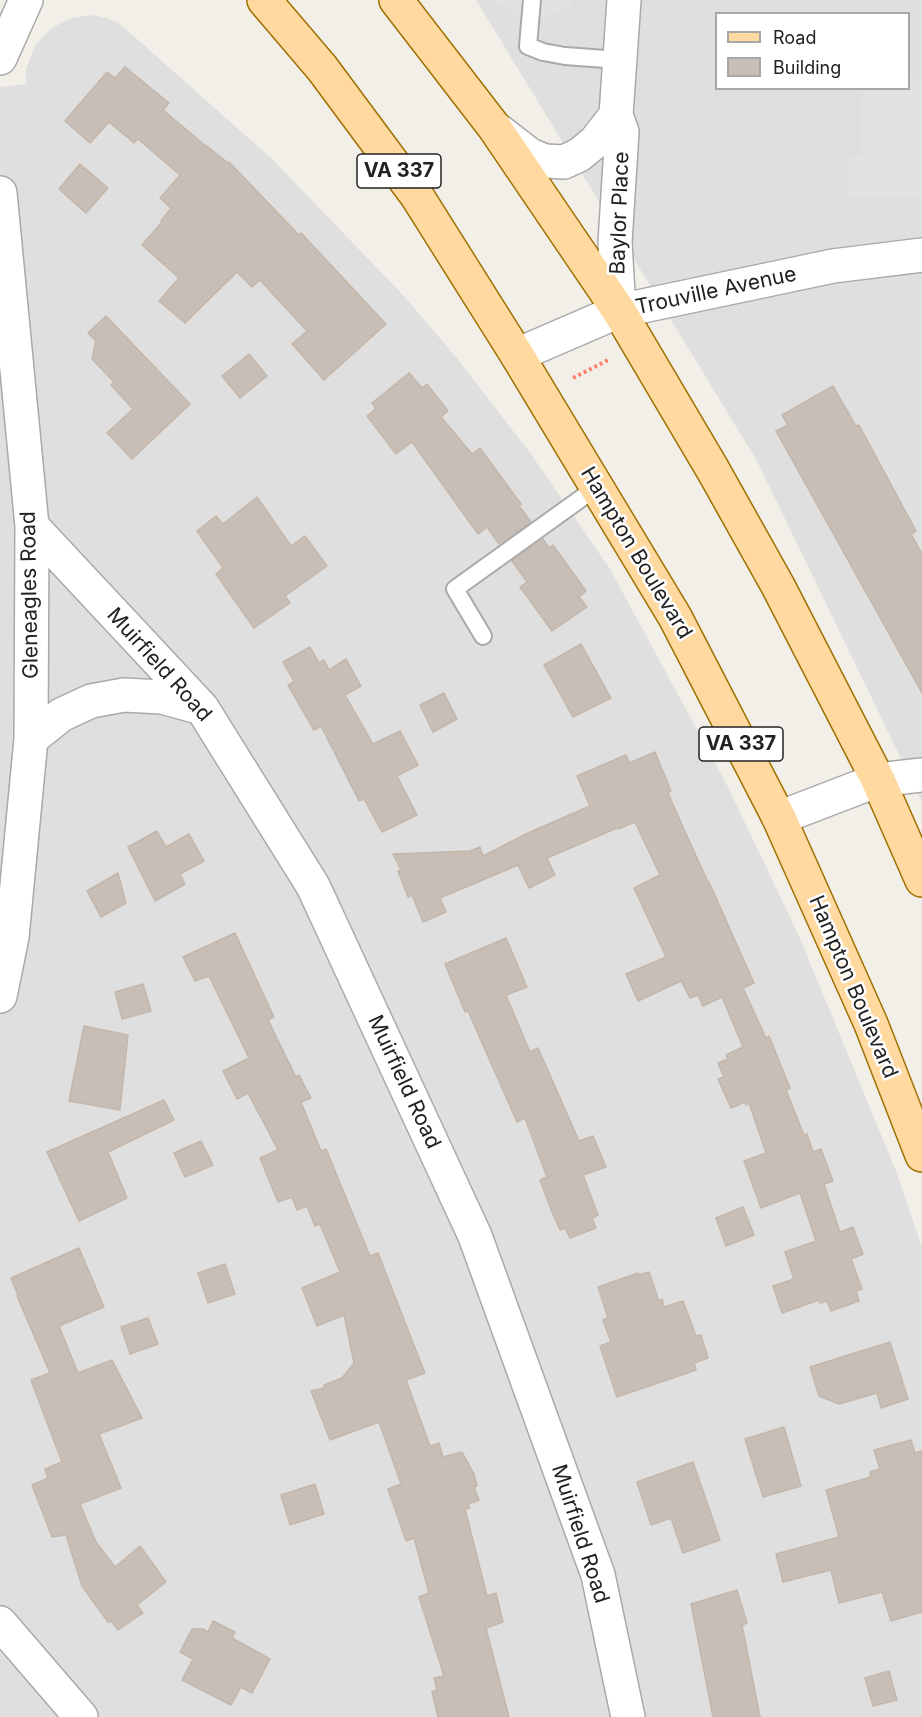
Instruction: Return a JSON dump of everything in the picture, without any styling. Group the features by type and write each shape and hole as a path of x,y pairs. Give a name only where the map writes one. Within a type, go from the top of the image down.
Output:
{"main road":[{"name":"Hampton Boulevard","path":"247,0 273,10 322,68 417,196 517,355 675,617 779,818 871,1024 922,1155"},
{"path":"396,0 494,127 619,311 778,585 878,780 922,880"}],"street":[{"path":"0,58 26,0"},
{"name":"Baylor Place","path":"619,311 615,242 622,132 616,115 624,0"},
{"name":"Baylor Place","path":"494,127 530,155 545,161 564,162 579,155 595,142 616,115"},
{"name":"Gleneagles Road","path":"0,193 32,525 31,739 12,937 0,996"},
{"name":"Trouville Avenue","path":"517,355 619,311 833,266 922,255"},
{"name":"Muirfield Road","path":"32,525 202,708 313,886 475,1236 598,1575 628,1717"},
{"path":"31,739 61,715 91,701 124,695 162,697 202,708"},
{"path":"779,818 878,780 922,775"},
{"path":"0,1623 81,1717"}],"lane":[{"path":"532,0 528,46 543,52 565,56 620,60"},
{"path":"483,636 455,589 597,487"}],"path":[{"path":"573,378 610,359"}],"shaded area":[{"path":"476,0 922,0 922,802 757,461"},
{"path":"496,0 572,0 572,4 542,19 519,17"},
{"path":"92,15 117,22 127,30 272,159 403,295 456,357 531,454 610,569 728,787 799,936 896,1171 922,1247 922,1717 0,1717 0,87 26,84 26,69 35,45 53,27 72,18"},
{"path":"910,78 922,79 922,198 847,197 849,158 862,157 862,90 910,90"}],"building":[{"path":"125,67 169,103 163,110 207,147 229,162 299,235 301,233 386,324 324,380 292,344 307,331 260,280 252,287 237,272 185,323 159,301 179,278 142,245 171,208 160,198 180,175 138,139 134,143 109,122 90,143 65,121 107,72 115,78"},
{"path":"80,164 108,188 86,213 59,189"},
{"path":"106,316 190,404 132,459 107,433 133,409 111,385 114,382 92,359 96,341 88,333"},
{"path":"249,354 267,376 240,398 222,376"},
{"path":"409,373 422,388 427,384 448,411 441,417 472,454 480,448 521,504 519,506 531,522 499,544 487,527 478,534 412,442 396,454 367,416 376,409 372,403"},
{"path":"833,386 856,426 859,425 916,531 911,534 922,554 922,693 776,431 788,425 782,415"},
{"path":"257,497 291,546 305,536 327,566 285,596 290,603 254,628 216,574 223,568 197,531 216,516 223,524"},
{"path":"543,539 549,548 553,545 586,591 579,597 587,607 552,631 520,587 527,582 512,561"},
{"path":"581,644 611,698 573,717 544,665"},
{"path":"310,647 319,663 324,660 329,670 346,659 361,686 345,695 373,744 400,731 418,765 397,776 417,815 382,832 364,799 359,801 321,726 314,730 288,685 294,681 283,662"},
{"path":"444,693 457,719 433,732 420,705"},
{"path":"655,752 671,791 668,793 754,983 743,988 766,1038 769,1036 790,1088 786,1090 804,1135 807,1134 813,1152 821,1149 833,1181 824,1184 840,1232 853,1227 863,1254 851,1259 862,1289 856,1291 859,1301 831,1311 827,1301 820,1303 819,1300 782,1313 773,1286 794,1279 785,1252 816,1241 800,1193 761,1208 744,1161 766,1153 749,1103 746,1105 745,1102 731,1108 718,1079 724,1077 718,1063 728,1059 726,1055 743,1047 722,997 703,1006 698,995 690,998 681,981 638,1001 626,974 666,957 634,888 660,875 635,822 547,858 555,875 529,888 518,865 440,898 446,912 423,922 412,895 408,897 398,871 401,870 393,854 470,851 480,847 483,856 590,806 577,776 626,755 629,763"},
{"path":"157,831 166,847 189,834 204,861 180,874 185,884 155,901 128,847"},
{"path":"118,873 126,903 101,917 87,891"},
{"path":"235,933 274,1017 268,1020 296,1077 299,1075 311,1098 301,1102 321,1151 326,1149 370,1256 378,1253 425,1373 406,1380 430,1446 439,1443 443,1457 462,1452 474,1474 477,1486 474,1487 479,1500 468,1504 470,1508 465,1509 487,1596 496,1593 503,1622 486,1628 509,1717 438,1717 432,1692 437,1690 434,1678 444,1676 419,1597 429,1593 414,1538 406,1541 388,1489 401,1484 379,1422 330,1440 311,1391 324,1388 324,1385 342,1378 354,1363 344,1315 317,1326 302,1288 340,1272 320,1224 315,1226 307,1206 297,1210 292,1197 278,1202 260,1158 278,1150 248,1093 237,1099 223,1071 249,1058 209,976 195,981 183,957"},
{"path":"506,938 527,987 506,995 530,1052 538,1048 579,1141 593,1136 606,1167 583,1175 598,1215 592,1218 596,1228 570,1238 565,1228 560,1230 540,1180 547,1177 525,1118 517,1122 445,964"},
{"path":"143,984 151,1011 122,1019 115,992"},
{"path":"84,1026 128,1035 120,1110 69,1101"},
{"path":"164,1100 174,1120 108,1152 127,1198 79,1221 47,1152"},
{"path":"201,1141 213,1165 185,1177 174,1153"},
{"path":"743,1207 754,1235 726,1246 716,1218"},
{"path":"79,1248 104,1307 59,1326 78,1373 112,1360 142,1418 99,1434 121,1488 80,1504 96,1542 115,1567 140,1546 166,1582 137,1605 143,1613 118,1630 111,1621 108,1622 82,1586 66,1535 52,1537 32,1485 48,1478 45,1469 62,1462 31,1380 50,1373 11,1278"},
{"path":"225,1264 235,1294 208,1303 198,1273"},
{"path":"649,1272 659,1301 662,1299 664,1307 683,1301 696,1336 701,1335 708,1358 694,1363 696,1370 617,1397 600,1346 611,1342 603,1320 608,1318 598,1287 638,1273 639,1275"},
{"path":"148,1318 158,1344 130,1354 121,1327"},
{"path":"890,1342 908,1399 881,1408 877,1393 839,1404 819,1396 810,1367"},
{"path":"784,1427 801,1486 763,1497 745,1439"},
{"path":"911,1440 915,1453 922,1451 922,1612 891,1621 882,1592 839,1603 831,1570 783,1582 776,1554 839,1537 826,1490 871,1477 870,1472 880,1469 874,1450"},
{"path":"693,1462 720,1540 683,1553 671,1518 651,1525 637,1482"},
{"path":"315,1484 324,1514 290,1525 281,1495"},
{"path":"737,1590 747,1623 742,1625 760,1717 713,1717 691,1604"},
{"path":"213,1621 235,1632 232,1638 270,1659 252,1693 241,1687 231,1705 182,1680 193,1659 180,1652 192,1629 203,1629 208,1632"},
{"path":"889,1671 897,1700 873,1706 865,1678"}]}
